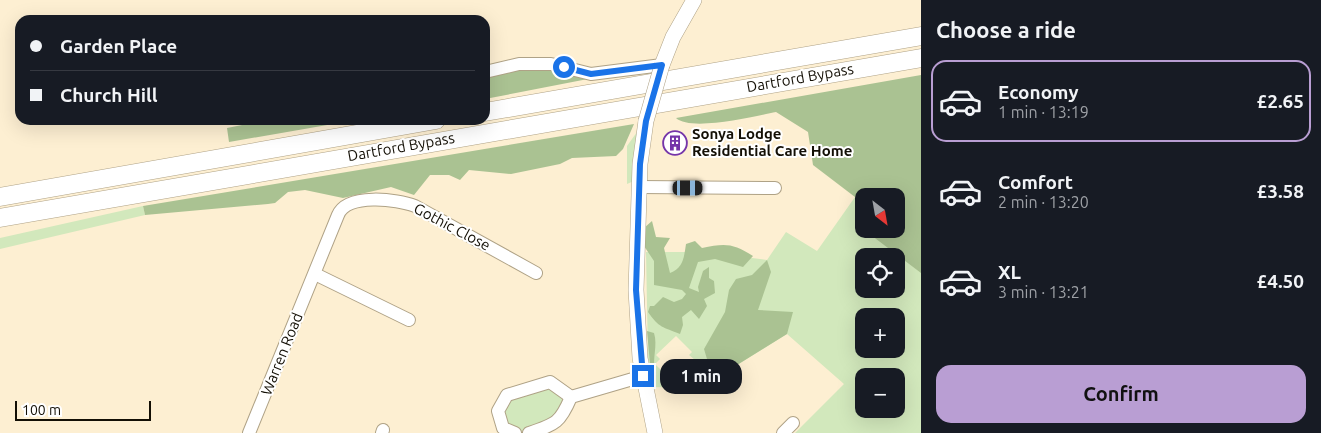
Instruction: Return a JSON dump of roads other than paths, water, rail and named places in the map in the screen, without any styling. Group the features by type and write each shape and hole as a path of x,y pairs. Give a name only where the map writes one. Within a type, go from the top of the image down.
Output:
{"highway":[{"name":"Dartford Bypass","path":"490,111 921,36"},
{"name":"Dartford Bypass","path":"0,218 921,58"},
{"name":"Dartford Bypass","path":"0,197 408,125"}],"main road":[{"path":"655,433 643,376 636,290 639,188 646,121 662,65 673,37 694,0"}],"street":[{"path":"490,71 519,64 551,64 591,74 662,65"},
{"path":"639,188 775,188"},
{"name":"Gothic Close","path":"338,215 344,207 354,203 386,199 403,202 416,206 536,273"},
{"name":"Warren Road","path":"249,433 338,215"},
{"path":"314,274 409,320"},
{"path":"571,397 643,376"},
{"path":"515,433 503,428 498,411 507,395 550,382 571,397"},
{"path":"529,433 550,426 562,418 571,397"},
{"path":"783,433 793,424"}],"place":[{"name":"Sonya Lodge Residential Care Home","path":"675,143"}]}
